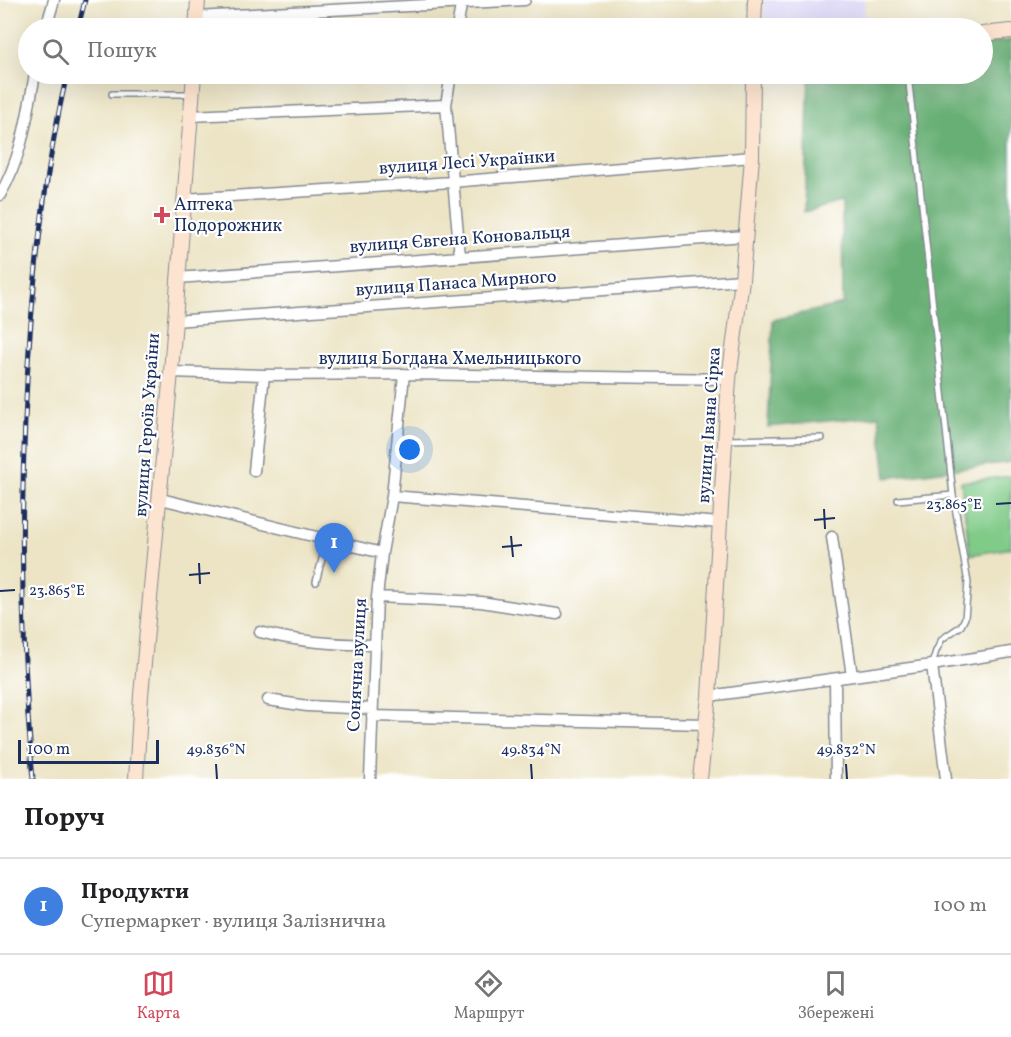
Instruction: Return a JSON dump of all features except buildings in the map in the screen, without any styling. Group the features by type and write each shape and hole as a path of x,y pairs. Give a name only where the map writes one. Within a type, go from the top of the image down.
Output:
{"street":[{"path":"49,18 54,0"},
{"path":"196,18 198,0"},
{"path":"256,18 462,1 525,0"},
{"path":"754,18 755,0"},
{"path":"459,18 462,1"},
{"path":"993,32 1011,31"},
{"path":"0,195 13,173 33,84"},
{"name":"вулиця Героїв України","path":"136,779 141,695 161,499 193,84"},
{"path":"449,84 446,105 459,256"},
{"name":"вулиця Івана Сірка","path":"700,779 709,696 729,379 742,279 752,157 753,84"},
{"path":"190,117 446,105"},
{"name":"вулиця Лесі Українки","path":"184,200 452,182 752,157"},
{"name":"вулиця Євгена Коновальця","path":"177,278 745,236"},
{"name":"вулиця Панаса Мирного","path":"174,321 742,279"},
{"name":"вулиця Богдана Хмельницького","path":"171,372 264,375 404,374 729,379"},
{"name":"Сонячна вулиця","path":"370,779 377,597 392,496 404,374"},
{"path":"254,471 264,375"},
{"path":"392,496 720,523"},
{"path":"161,499 382,553"},
{"path":"832,537 852,676"},
{"path":"377,597 480,602 556,614"},
{"path":"260,632 286,639 374,645"},
{"path":"709,696 835,680 1011,652"},
{"path":"932,665 946,779"},
{"path":"835,680 836,779"},
{"path":"268,700 372,712 705,724"}],"lane":[{"path":"909,84 953,495 966,565 965,618 961,626 942,639 932,665"},
{"path":"112,94 192,94"},
{"path":"726,440 822,438"},
{"path":"898,500 953,495"},
{"path":"316,582 327,540"}],"shaded area":[{"path":"764,0 864,0 865,18 764,18"}],"green space":[{"path":"1011,40 1011,462 886,478 879,416 768,427 773,320 843,304 842,202 804,212 809,84 993,84 993,43"},
{"path":"1011,476 1011,548 970,555 961,482"}],"railway":[{"path":"80,18 85,0"},
{"path":"33,779 26,690 23,600 25,420 38,246 50,159 65,84"}],"place":[{"name":"Аптека Подорожник","path":"162,215"},
{"name":"Продукти","path":"334,573"}]}
